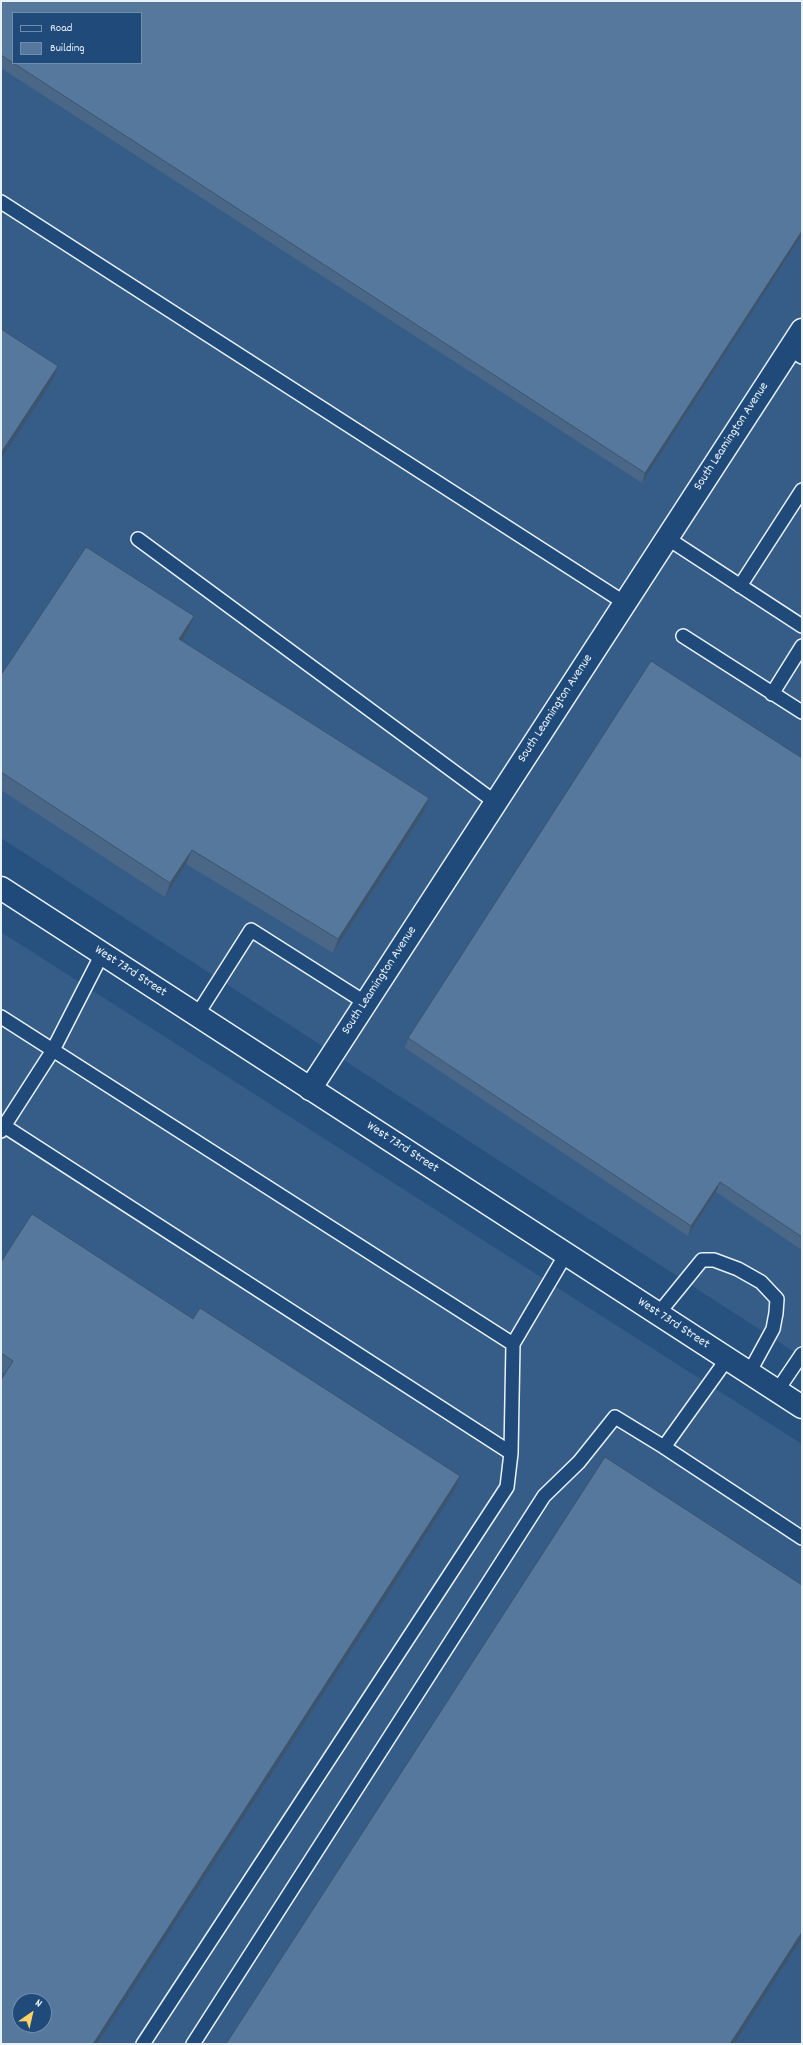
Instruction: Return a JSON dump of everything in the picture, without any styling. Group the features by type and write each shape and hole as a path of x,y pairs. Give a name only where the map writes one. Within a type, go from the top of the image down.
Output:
{"street":[{"name":"South Leamington Avenue","path":"310,1088 667,538 796,353 802,330"},
{"name":"West 73rd Street","path":"1,888 802,1407"}],"lane":[{"path":"1,202 625,603"},
{"path":"740,586 802,490"},
{"path":"667,538 802,626"},
{"path":"138,540 495,802"},
{"path":"683,636 802,712"},
{"path":"772,694 802,646"},
{"path":"197,1015 251,930 366,1003"},
{"path":"102,954 53,1050 2,1127 511,1454"},
{"path":"1,1017 513,1344"},
{"path":"143,2044 507,1487 511,1454 513,1344 566,1254"},
{"path":"658,1314 702,1260 714,1260 738,1269 761,1282 777,1299 776,1313 772,1329 749,1373"},
{"path":"777,1391 802,1354"},
{"path":"664,1447 727,1359"},
{"path":"193,2044 544,1496 579,1462 615,1417 664,1447 802,1538"}],"shaded area":[{"path":"1,1 802,1 802,1357 1,838"},
{"path":"1,932 802,1444 802,2044 1,2044"}],"building":[{"path":"1,1 802,1 802,231 645,473 15,64 142,64 142,12 12,12 12,62 1,55"},
{"path":"1,329 58,366 1,453"},
{"path":"86,547 194,616 179,639 429,798 338,939 192,850 170,883 1,772 1,675"},
{"path":"651,661 802,758 802,1237 720,1182 691,1226 408,1038"},
{"path":"32,1214 193,1319 200,1308 460,1476 93,2044 1,2044 1,1380 13,1361 1,1353 1,1262"},
{"path":"605,1457 802,1585 802,1932 730,2044 226,2044"}]}
